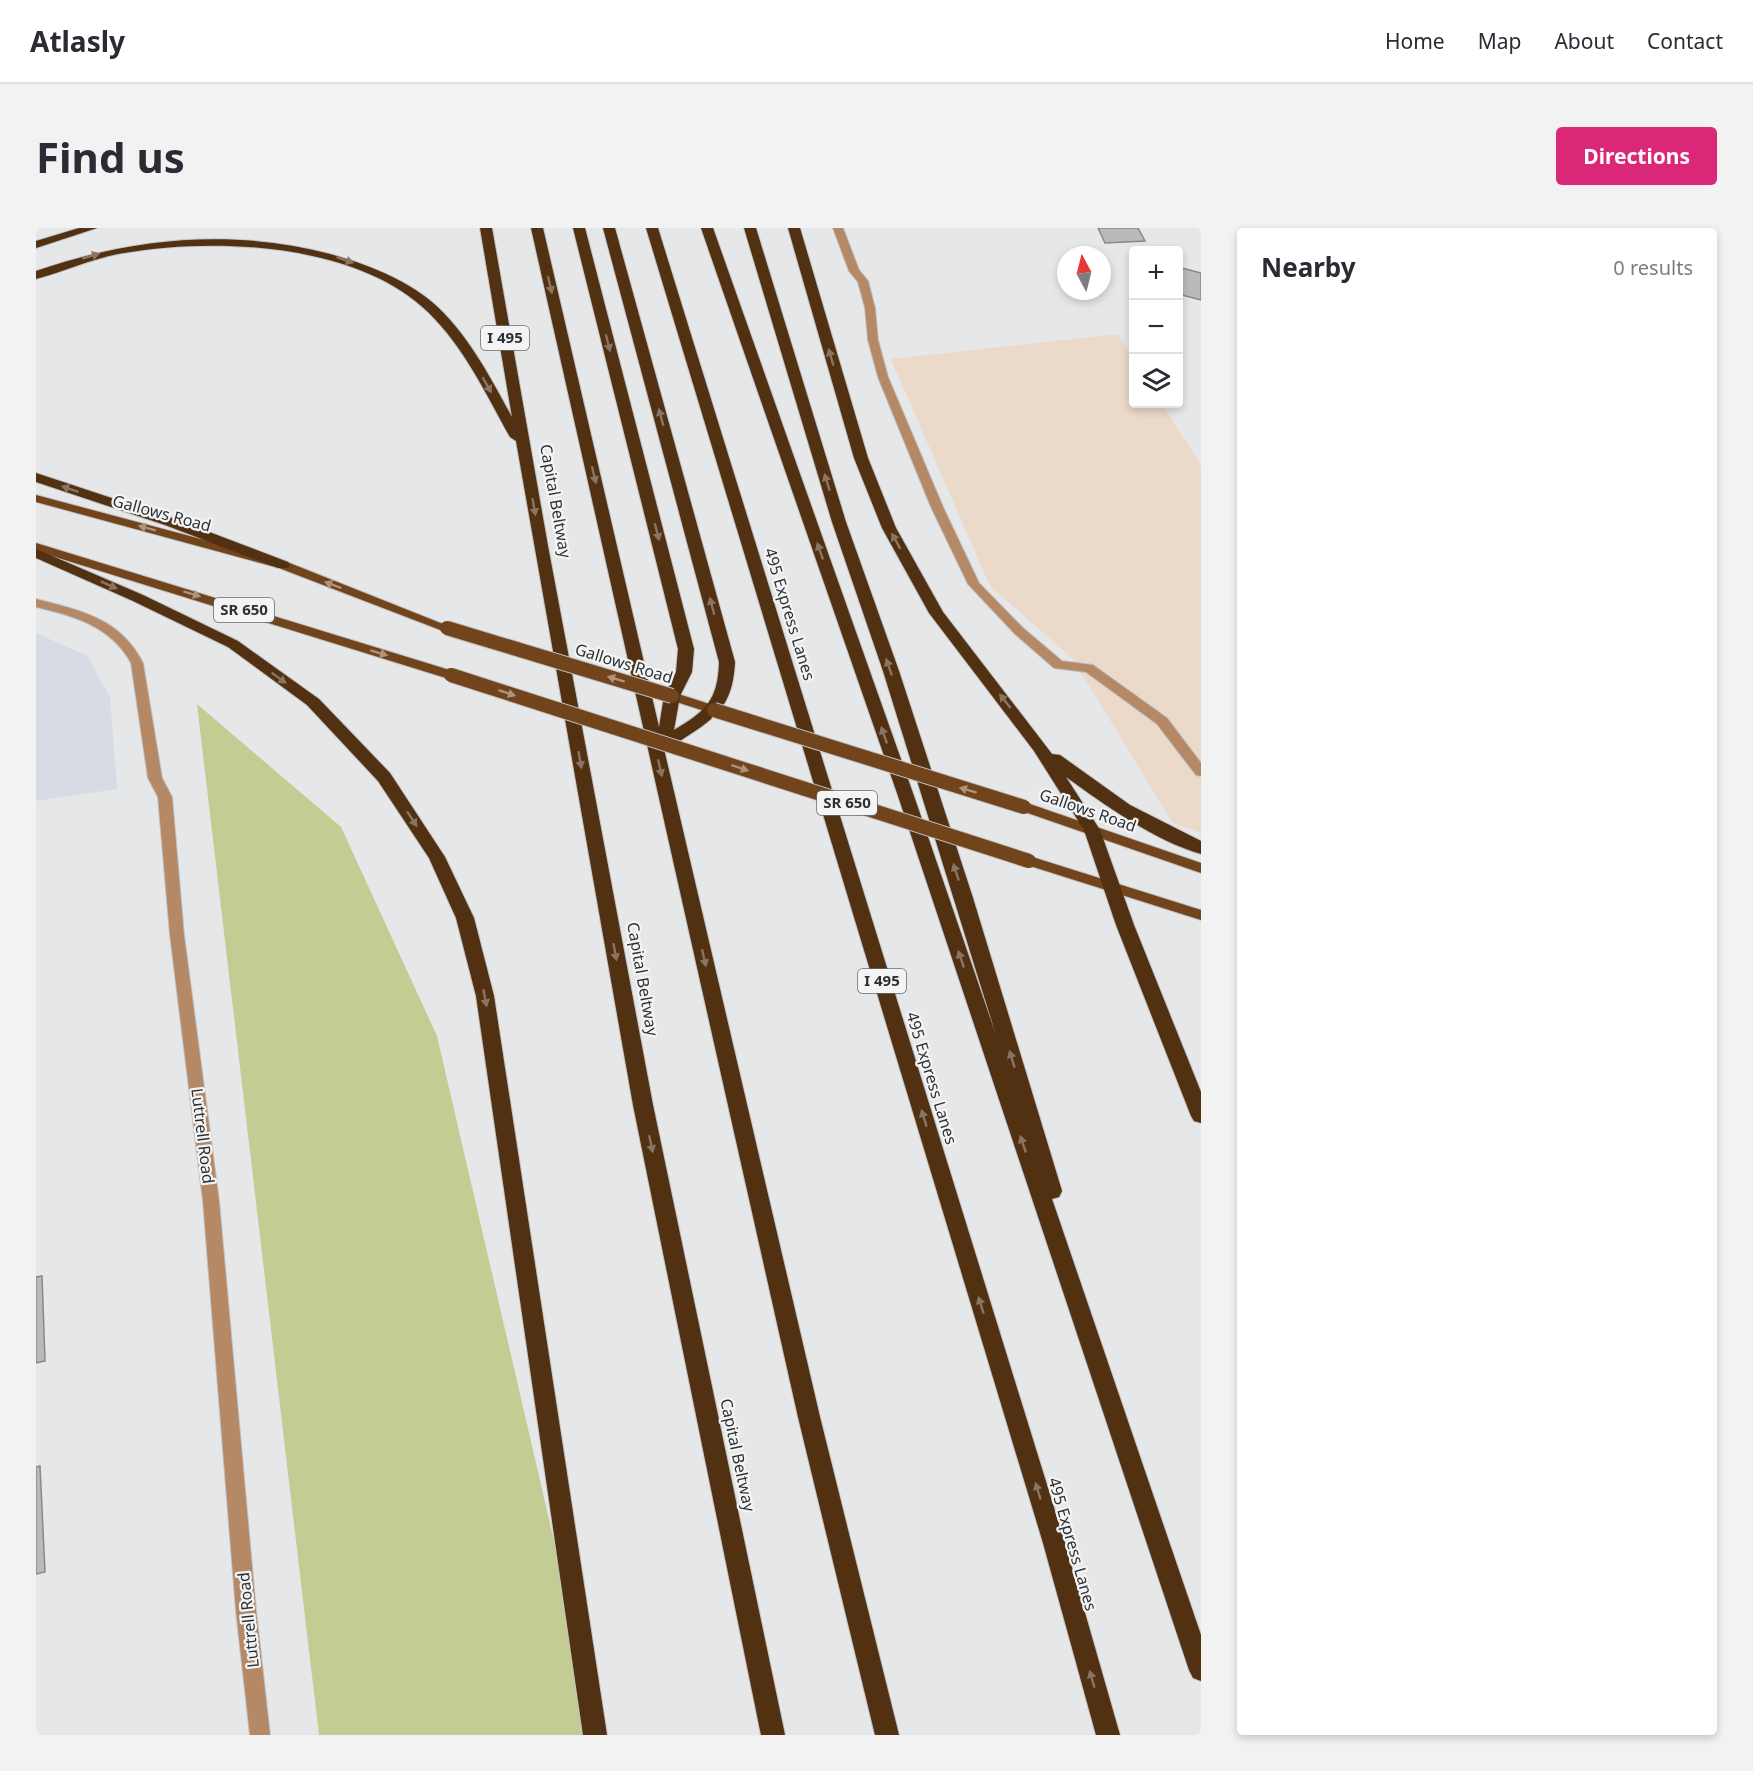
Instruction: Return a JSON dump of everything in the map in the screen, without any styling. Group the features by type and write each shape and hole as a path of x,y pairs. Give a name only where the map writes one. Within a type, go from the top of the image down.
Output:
{"highway":[{"path":"36,245 91,228"},
{"name":"Capital Beltway","path":"486,228 642,1105 773,1735"},
{"path":"537,228 808,1418 887,1735"},
{"path":"579,228 686,649 684,672 672,696 664,744"},
{"path":"609,228 727,662 726,687 714,710 664,744"},
{"name":"495 Express Lanes","path":"652,228 1050,1531 1108,1735"},
{"path":"707,228 906,796 1201,1670"},
{"path":"750,228 839,522 964,898 1150,1517"},
{"path":"794,228 861,458 888,528 936,613 1040,748 1092,830 1112,889 1201,1116"},
{"path":"36,275 63,264 104,253 148,244 188,241 255,240 316,250 348,260 412,292 433,310 470,356 524,449"},
{"path":"36,477 170,522 283,565"},
{"path":"36,553 138,598 233,644 313,702 384,777 437,857 465,918 485,996 595,1735"},
{"path":"1040,748 1099,795 1127,812 1201,848"}],"main road":[{"name":"Gallows Road","path":"36,498 283,565 447,628 1024,807 1201,868"},
{"name":"SR 650","path":"36,547 451,675 1112,889 1201,915"}],"street":[{"path":"838,228 854,272 863,281 870,308 873,340 883,377 937,507 974,584 1019,631 1058,665 1089,668 1162,721 1201,772"},
{"name":"Luttrell Road","path":"36,603 72,612 98,622 121,638 133,652 137,663 155,778 165,797 177,935 211,1201 246,1611 260,1735"}],"shaded area":[{"path":"1118,334 1129,352 1129,408 1165,408 1201,465 1201,833 1173,823 1072,658 990,586 891,359"},
{"path":"36,633 87,656 110,697 117,789 36,801"}],"green space":[{"path":"197,704 341,827 437,1036 599,1735 319,1735"}],"building":[{"path":"1098,228 1138,228 1145,241 1105,243"},
{"path":"1183,268 1201,273 1201,300 1183,295"},
{"path":"42,1276 45,1361 36,1363 36,1277"},
{"path":"40,1466 45,1572 36,1574 36,1467"}]}
